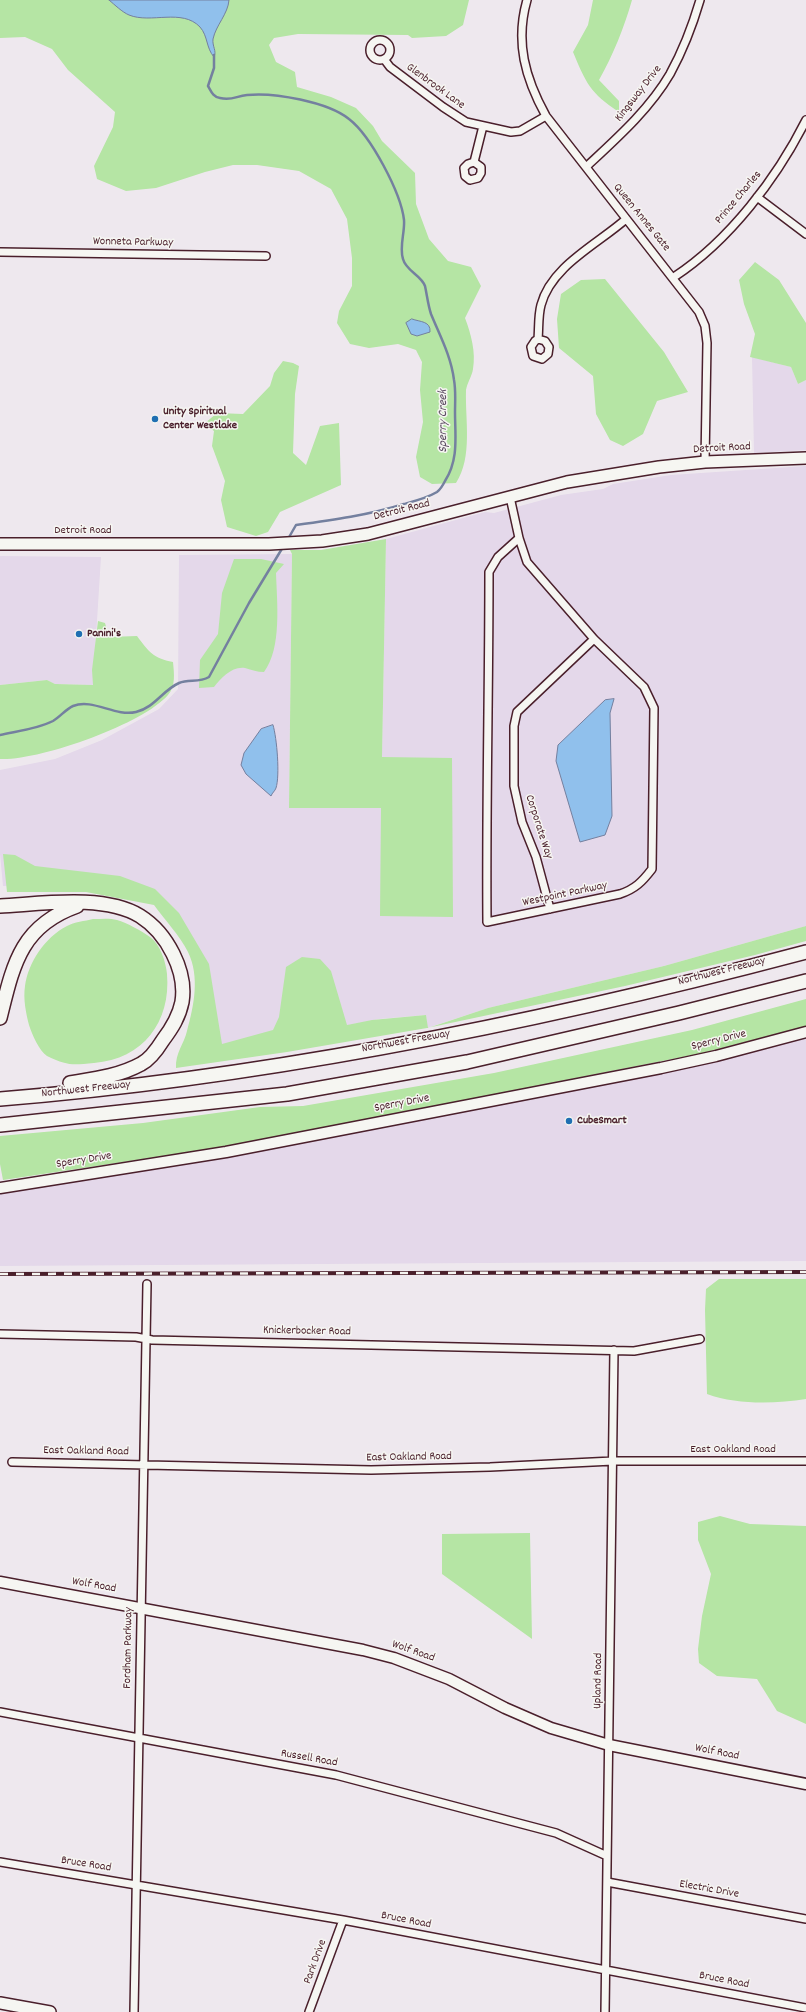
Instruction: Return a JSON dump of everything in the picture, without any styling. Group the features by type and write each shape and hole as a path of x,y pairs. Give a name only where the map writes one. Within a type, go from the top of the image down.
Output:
{"highway":[{"path":"0,906 88,902 109,904 140,916 154,929 172,950 181,975 182,1002 174,1025 159,1046 142,1064 104,1078 53,1085 14,1097"},
{"path":"0,1018 10,974 31,934 64,910 88,902"},
{"name":"Northwest Freeway","path":"0,1099 189,1078 341,1054 525,1020 806,952"},
{"name":"Northwest Freeway","path":"0,1125 288,1094 467,1062 679,1013 806,981"}],"main road":[{"name":"Detroit Road","path":"0,544 270,544 322,541 368,534 566,482 659,467 705,462 806,458"},
{"path":"0,2003 50,2012"}],"street":[{"name":"Queen Annes Gate","path":"527,0 521,42 533,92 546,116 626,219 674,277 699,312 705,326 707,343 705,462"},
{"name":"Kingsway Drive","path":"586,167 624,131 651,100 670,74 700,0"},
{"name":"Glenbrook Lane","path":"384,59 390,67 466,122 511,132 520,131 546,116"},
{"name":"Prince Charles","path":"674,277 712,246 757,197 780,164 806,120"},
{"path":"474,162 483,126"},
{"path":"757,197 806,234"},
{"path":"538,339 541,305 550,285 566,267 626,219"},
{"name":"Wonneta Parkway","path":"0,252 266,256"},
{"name":"Westpoint Parkway","path":"510,497 519,538 527,562 594,639 644,687 654,708 652,869 643,882 634,889 620,894 488,922 486,792 489,704 489,572 498,557 519,538"},
{"name":"Corporate Way","path":"550,909 536,857 522,822 514,786 514,726 517,712 594,639"},
{"name":"Sperry Drive","path":"0,1188 226,1152 661,1068 716,1056 806,1032"},
{"name":"Fordham Parkway","path":"134,2012 147,1284"},
{"name":"Knickerbocker Road","path":"0,1334 145,1338 152,1340 614,1350 634,1352 700,1339"},
{"name":"Upland Road","path":"605,2012 614,1350"},
{"name":"East Oakland Road","path":"12,1462 371,1470 490,1468 613,1461 806,1461"},
{"name":"Wolf Road","path":"0,1582 363,1650 394,1658 449,1679 551,1728 609,1744 806,1784"},
{"name":"Russell Road","path":"0,1712 336,1775 556,1833 607,1856"},
{"name":"Bruce Road","path":"0,1862 343,1920 806,2008"},
{"name":"Electric Drive","path":"607,1882 806,1919"},
{"name":"Park Drive","path":"309,2012 343,1920"}],"shaded area":[{"path":"752,357 791,367 798,384 806,380 806,450 754,453"},
{"path":"806,466 806,926 664,966 488,1008 427,1028 426,1015 379,1019 207,1053 205,980 165,905 84,882 3,886 0,854 0,770 55,759 102,740 159,709 178,689 179,555 292,554 289,808 381,808 386,539 485,512 494,513 561,495 603,489 613,484 671,475"},
{"path":"0,556 101,557 93,685 55,684 47,680 0,685"},
{"path":"806,1026 806,1261 0,1266 0,1190 703,1053"}],"green space":[{"path":"0,0 469,0 463,25 446,36 412,38 408,35 298,34 274,38 269,45 276,62 295,72 297,87 331,97 356,108 373,126 382,141 415,173 416,204 429,239 448,261 471,267 481,286 465,318 472,343 474,363 466,390 467,438 465,462 456,483 432,484 420,477 416,457 423,422 420,390 422,362 416,350 398,344 369,348 350,344 337,323 339,311 352,286 352,258 347,219 331,189 299,171 257,165 233,165 205,172 156,188 126,191 97,179 94,166 113,127 115,112 68,70 52,49 25,37 0,38"},
{"path":"593,0 632,0 618,41 599,80 619,101 619,112 595,93 586,80 573,52 588,25"},
{"path":"755,262 779,280 806,323 806,380 798,384 791,367 750,357 755,334 744,304 739,280"},
{"path":"605,279 664,352 688,392 657,401 643,434 623,446 610,440 596,414 593,376 559,348 557,319 561,294 581,280"},
{"path":"283,361 299,366 295,394 293,453 306,465 320,426 339,423 341,485 280,512 268,532 256,536 227,527 221,500 225,481 212,446 214,431 204,424 217,413 243,414 270,386 274,373"},
{"path":"386,539 382,757 452,758 453,917 380,916 381,808 289,808 292,554 290,550 321,550"},
{"path":"234,559 261,559 284,564 276,573 277,625 274,651 264,672 240,668 231,671 214,687 199,688 200,660 218,634 222,593"},
{"path":"98,621 105,623 109,637 137,636 152,654 173,662 174,679 171,691 155,706 137,718 89,739 39,754 0,759 0,685 47,680 55,684 93,685 92,670"},
{"path":"3,854 15,855 35,866 120,876 155,889 179,913 209,964 222,1044 273,1030 279,1017 286,967 302,957 320,959 331,971 347,1025 372,1020 426,1015 428,1028 287,1052 176,1068 178,1053 186,1036 194,1001 194,971 185,946 154,905 86,892 7,892"},
{"path":"93,919 111,919 121,921 154,940 160,949 165,964 167,974 167,991 164,1008 159,1022 140,1046 127,1054 111,1060 94,1063 70,1064 60,1062 44,1054 29,1025 24,991 30,968 45,944 59,931 70,925"},
{"path":"806,926 806,941 755,955 625,986 430,1027 488,1008 664,966"},
{"path":"806,999 806,1026 703,1053 230,1146 3,1180 0,1164 0,1136 143,1123 260,1107 303,1106 494,1073 692,1030"},
{"path":"719,1279 806,1279 806,1399 769,1403 743,1402 719,1398 707,1394 706,1289"},
{"path":"720,1516 750,1524 806,1526 806,1724 777,1711 757,1679 717,1676 699,1663 698,1649 702,1616 711,1574 698,1540 698,1522"},
{"path":"530,1533 532,1639 442,1574 442,1534"}],"water":[{"path":"109,0 229,0 213,39 215,53 214,57 211,53 203,31 193,21 175,17 147,18 129,15"},
{"path":"412,319 427,324 430,328 430,332 417,336 411,334 406,323"},
{"path":"614,699 610,713 612,816 605,835 580,842 556,761 558,745 605,700"},
{"path":"273,725 277,747 278,775 276,788 271,796 246,774 241,765 244,753 261,729"}],"waterway":[{"name":"Sperry Creek","path":"214,55 214,68 208,86 212,94 220,98 228,99 247,95 271,95 315,103 340,113 358,127 384,166 397,195 404,220 402,250 403,259 407,267 423,282 425,286 431,314 448,354 453,371 456,439 454,456 449,473 438,491 421,499 391,508 337,519 296,525 288,539"},
{"name":"Sperry Creek","path":"0,735 27,730 47,724 56,719 70,707 81,704 88,704 120,712 136,712 148,707 173,686 179,683 202,680 209,677 249,603 283,547"}],"railway":[{"path":"0,1274 806,1272"}],"place":[{"name":"Unity Spiritual Center Westlake","path":"155,419"},
{"name":"Panini's","path":"79,634"},
{"name":"CubeSmart","path":"569,1121"}]}
